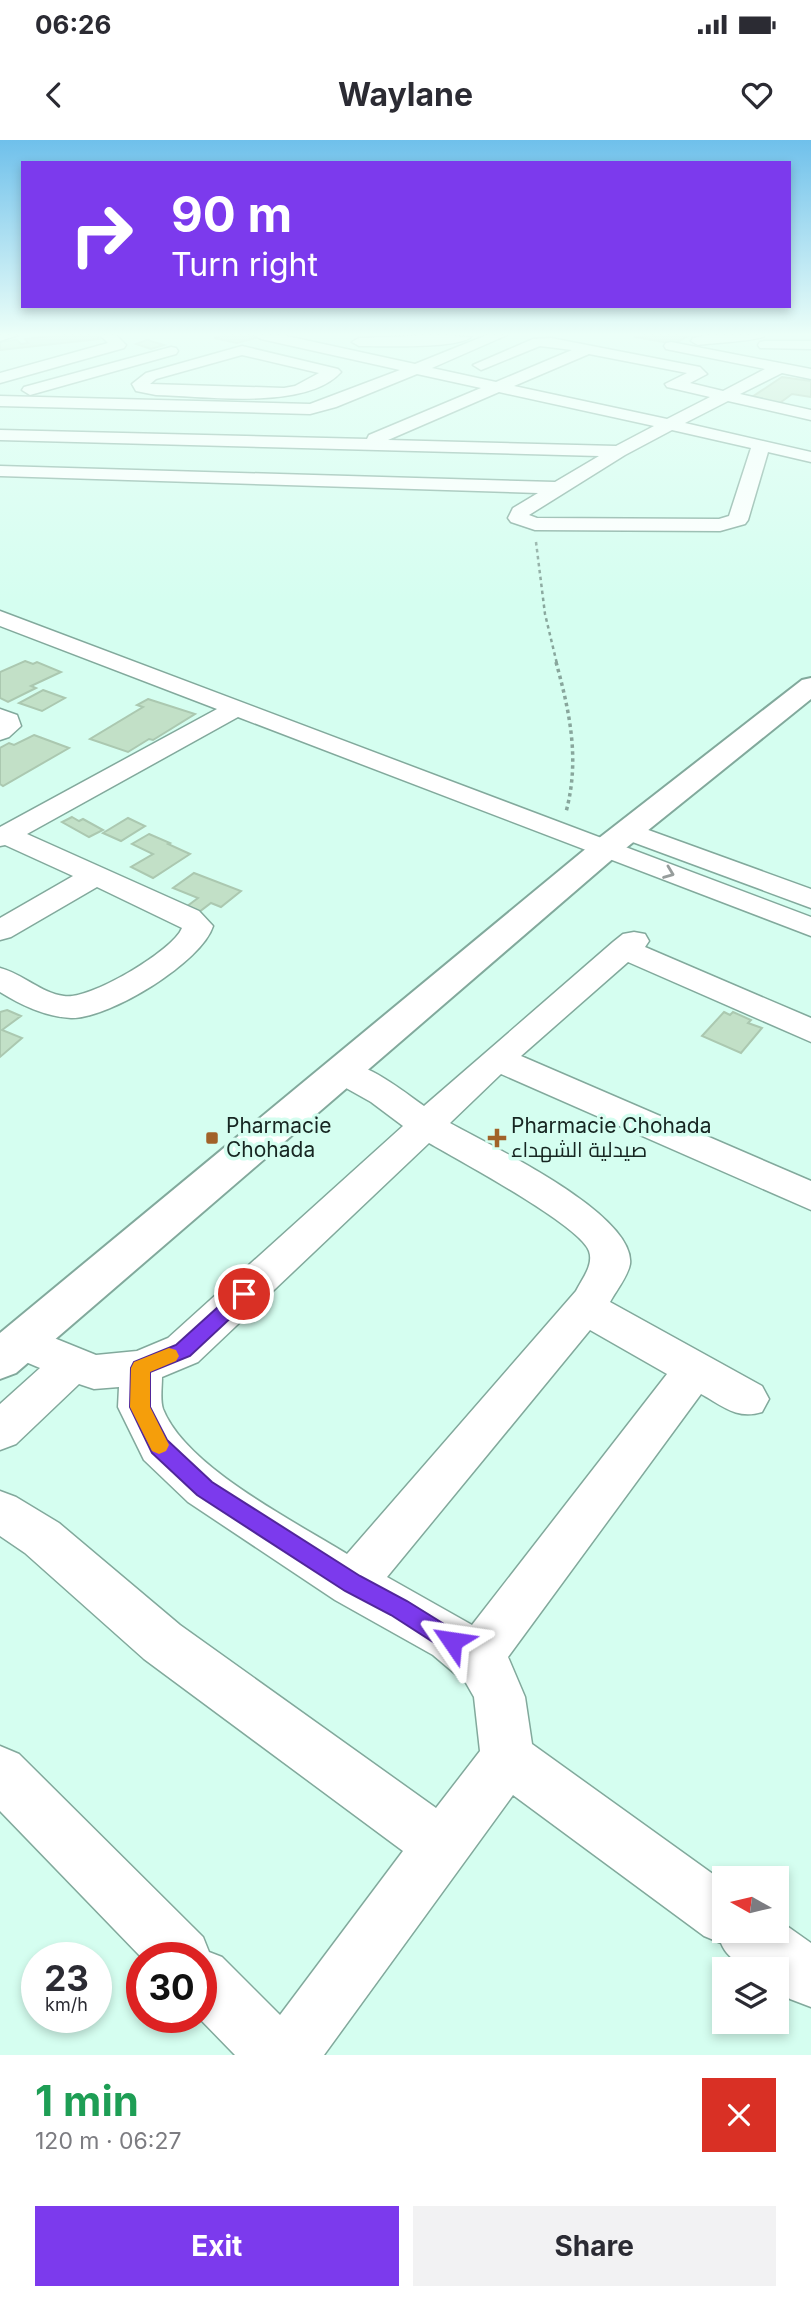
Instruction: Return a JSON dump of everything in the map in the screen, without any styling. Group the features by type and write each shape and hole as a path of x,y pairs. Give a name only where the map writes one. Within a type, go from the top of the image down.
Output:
{"highway":[{"path":"11,1351 617,840 811,685"}],"street":[{"path":"0,465 50,454 135,424"},
{"path":"278,479 409,424"},
{"path":"662,424 811,457"},
{"path":"672,424 619,451 558,488 520,512 518,518 534,524 720,525 738,520 761,445"},
{"path":"0,435 365,444 454,459"},
{"path":"172,477 192,440"},
{"path":"50,454 317,463 619,451"},
{"path":"446,485 454,459"},
{"path":"0,465 172,477 558,488"},
{"path":"551,468 590,469"},
{"path":"0,618 559,830 617,840 811,899"},
{"path":"3,837 237,708"},
{"path":"0,716 8,720 9,726 0,732"},
{"path":"0,978 15,988 48,1002 81,1007 102,999 182,949 196,934 198,926 188,917 3,837"},
{"path":"617,840 811,927"},
{"path":"0,931 93,876"},
{"path":"11,1351 73,1364 94,1372 141,1368 183,1350 497,1059 629,945 811,1031"},
{"path":"497,1059 811,1196"},
{"path":"342,1071 383,1094 427,1126 541,1191 589,1226 608,1246 610,1265 586,1308 352,1584"},
{"path":"586,1308 747,1399"},
{"path":"0,1431 73,1364"},
{"path":"141,1368 140,1407 160,1447 204,1488 352,1584 399,1608 477,1658 494,1679 507,1758 712,1907"},
{"path":"477,1658 695,1369"},
{"path":"0,1511 42,1538 162,1642 442,1846"},
{"path":"287,2055 507,1758"},
{"path":"0,1773 166,1942"},
{"path":"762,1943 811,1978"},
{"path":"217,1994 277,2055"}],"path":[{"path":"534,524 540,582 550,637 566,689 573,731 570,802 559,830"}],"building":[{"path":"25,661 33,664 37,662 61,672 31,686 36,688 8,702 0,698 0,672"},
{"path":"43,690 65,698 42,711 19,703"},
{"path":"148,699 195,714 128,752 90,739 143,707 137,705"},
{"path":"34,735 69,748 3,786 0,784 0,748 9,743 14,745"},
{"path":"72,817 79,821 83,819 103,830 89,837 62,822"},
{"path":"128,818 145,826 121,841 103,833"},
{"path":"149,834 190,854 153,878 131,867 153,854 132,844"},
{"path":"194,873 241,891 221,907 211,903 199,912 186,907 198,898 173,888"},
{"path":"7,1010 21,1016 2,1030 22,1038 0,1057 0,1012"},
{"path":"724,1012 730,1015 733,1012 751,1020 748,1023 762,1028 741,1053 702,1036"}],"slow traffic":[{"path":"159,1445 140,1407 141,1368 169,1356"}],"place":[{"name":"Pharmacie Chohada","path":"212,1138"},
{"name":"Pharmacie Chohada صيدلية الشهداء","path":"497,1138"}],"route":[{"path":"244,1294 183,1350 141,1368 140,1407 160,1447 204,1488 352,1584 399,1608 452,1641"}]}
